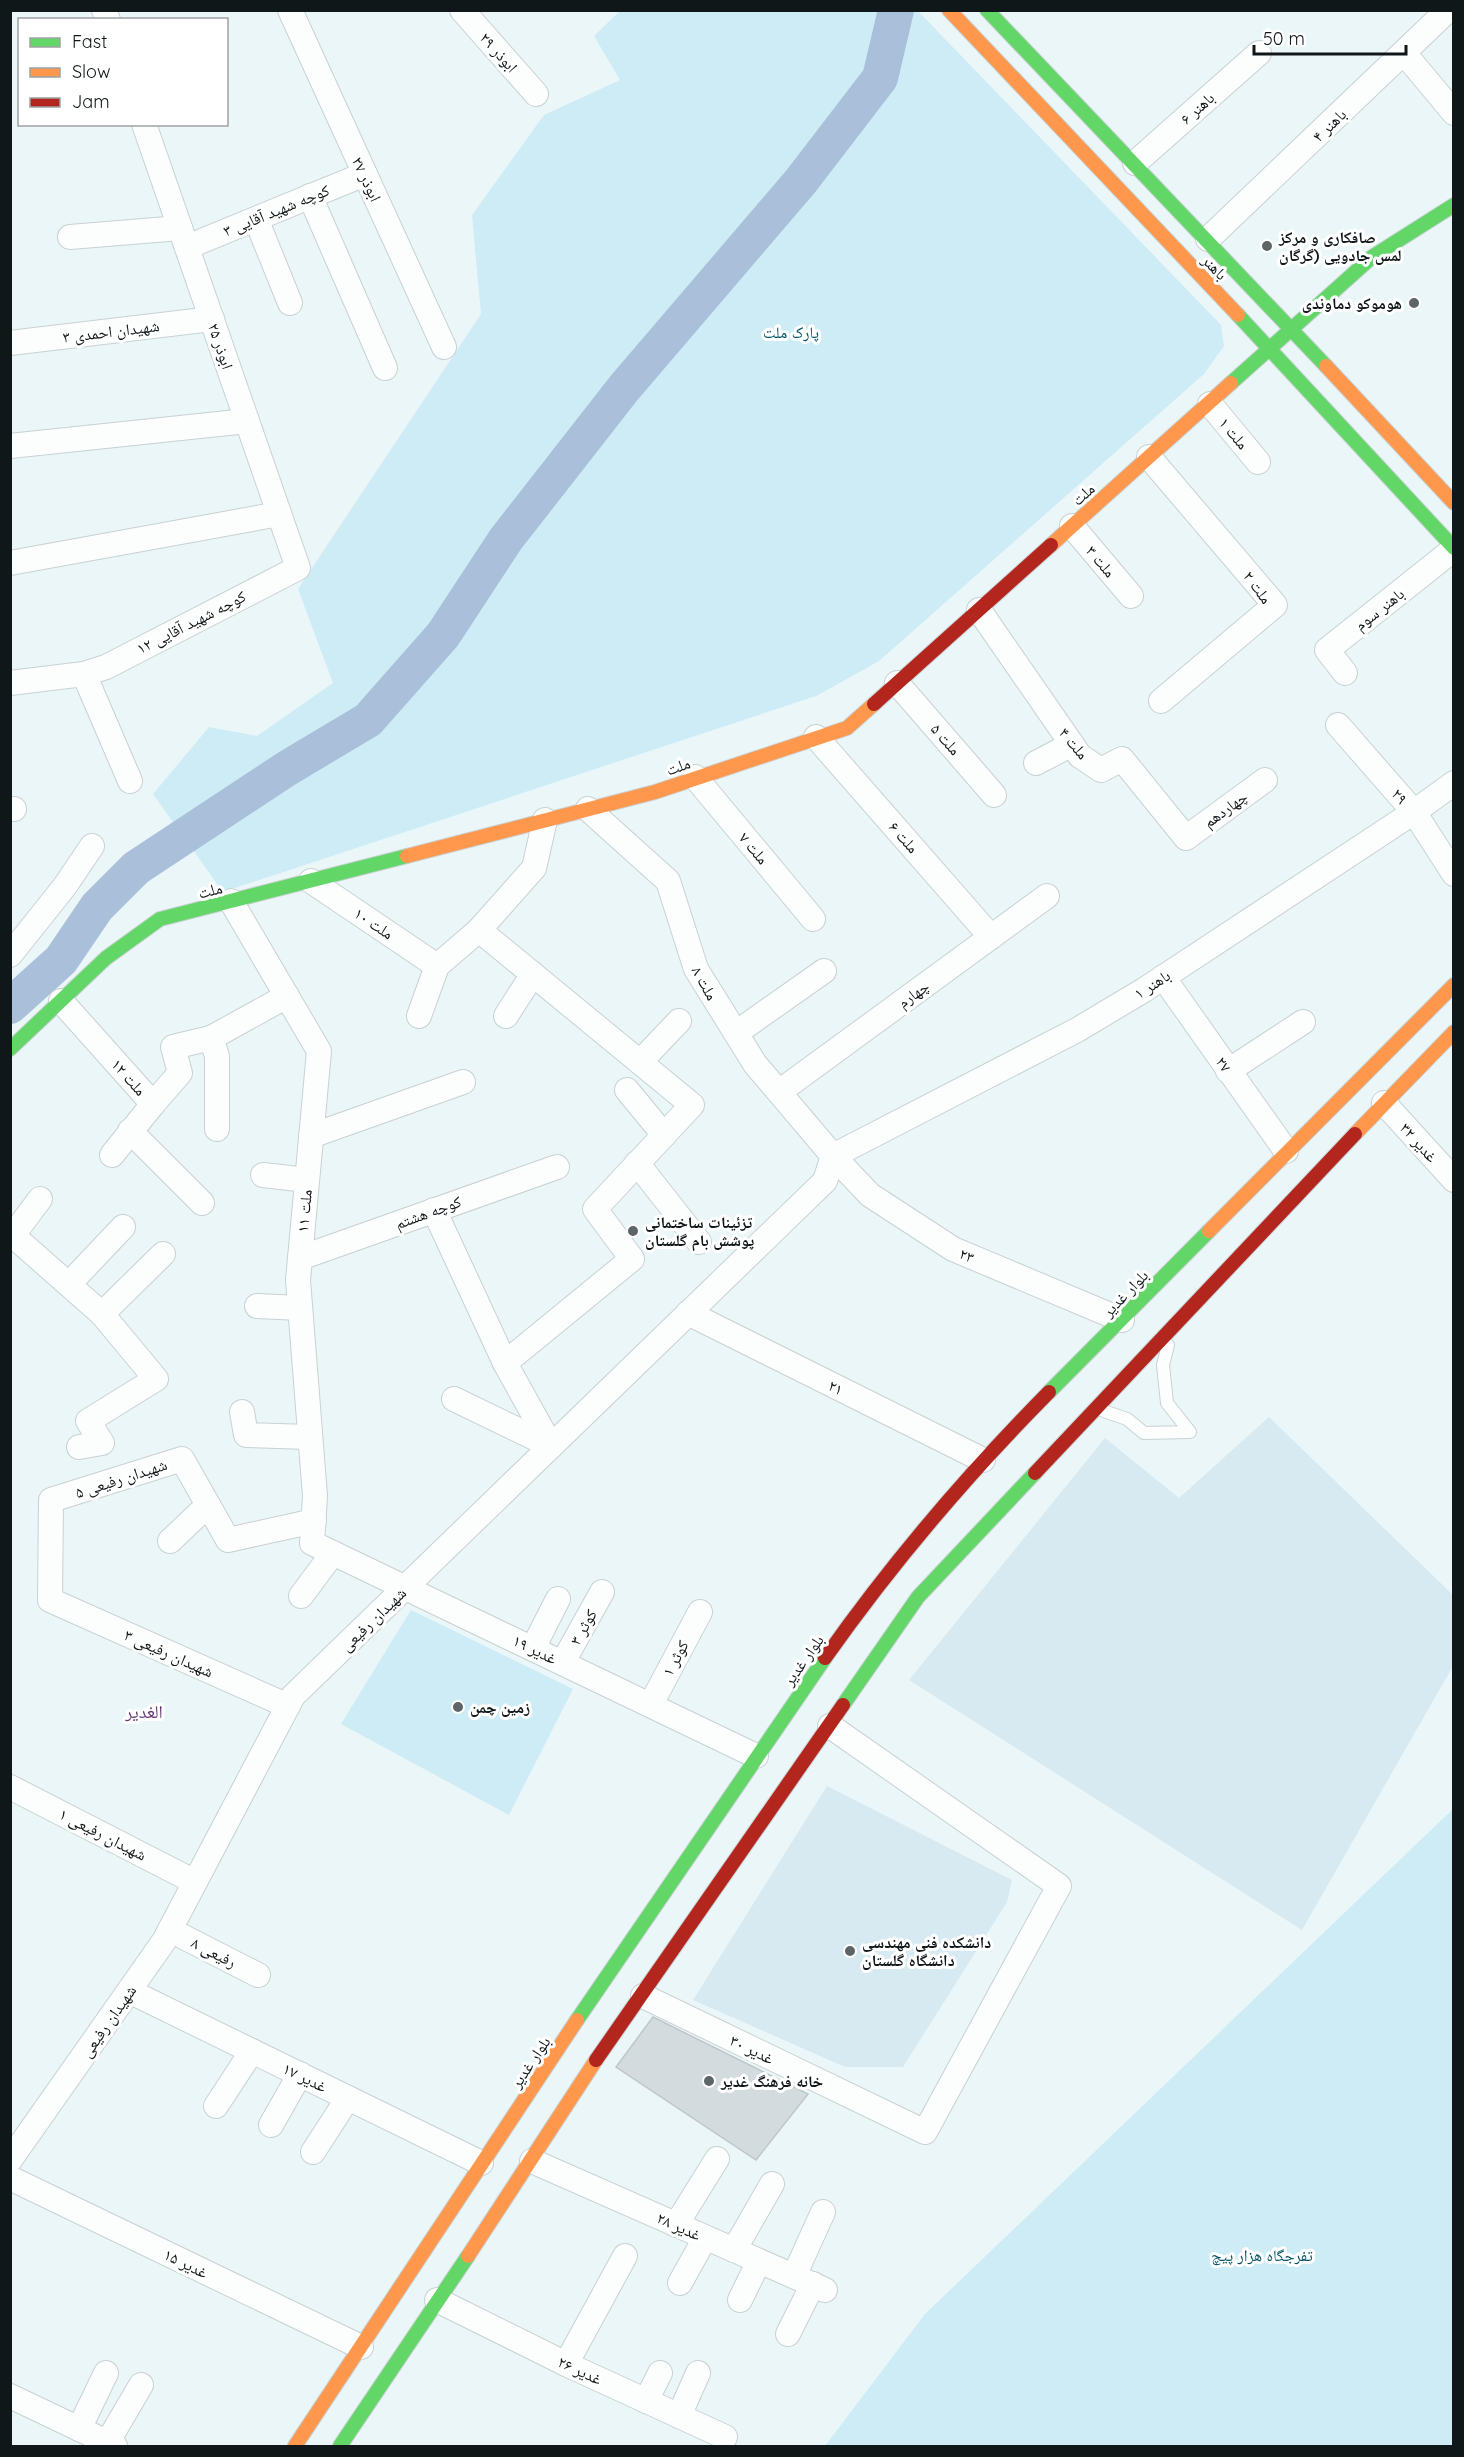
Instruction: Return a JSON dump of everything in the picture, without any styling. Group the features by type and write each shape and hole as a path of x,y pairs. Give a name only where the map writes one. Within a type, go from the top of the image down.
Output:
{"main road":[{"name":"باهنر","path":"949,10 1271,350 1454,549"},
{"name":"باهنر","path":"987,10 1208,239 1454,502"},
{"name":"ملت","path":"10,1049 106,958 160,920 588,809 847,728 1271,350 1372,256 1454,205"},
{"name":"بلوار غدیر","path":"295,2446 481,2163 756,1756 875,1587 983,1460 1286,1151 1454,985"},
{"path":"340,2446 532,2161 605,2046 643,1996 830,1726 861,1676 918,1598 1384,1103 1454,1032"}],"street":[{"name":"ابوذر ۲۷","path":"290,10 444,347"},
{"name":"ابوذر ۲۹","path":"462,10 536,94"},
{"name":"۴ باهنر","path":"1208,239 1448,10"},
{"name":"۶ باهنر","path":"1135,163 1259,53"},
{"path":"1404,53 1454,113"},
{"name":"ابوذر ۲۵","path":"145,126 298,568"},
{"name":"کوچه شهید آقایی ۳","path":"70,237 183,237 256,219 365,174"},
{"path":"310,196 385,368"},
{"path":"256,219 291,303"},
{"name":"شهیدان احمدی ۳","path":"10,343 212,319"},
{"name":"ملت ۱","path":"1210,404 1258,462"},
{"path":"10,446 247,421"},
{"name":"۲ ملت","path":"1149,457 1275,604 1161,700"},
{"path":"10,563 279,514"},
{"name":"۳ ملت","path":"1072,526 1131,596"},
{"name":"باهنر سوم","path":"1345,673 1327,650 1454,549"},
{"name":"کوچه شهید آقایی ۱۲","path":"10,683 84,674 106,667 298,568"},
{"name":"۴ ملت","path":"978,610 1080,756 1101,770 1122,759 1186,838"},
{"path":"84,674 130,781"},
{"name":"۵ ملت","path":"897,683 994,795"},
{"name":"۲۹","path":"1338,725 1414,812 1454,874"},
{"name":"۶ ملت","path":"816,737 991,936"},
{"path":"1036,763 1072,744"},
{"name":"۷ ملت","path":"695,777 813,919"},
{"name":"چهاردهم","path":"1186,838 1265,780"},
{"name":"باهنر ۱","path":"833,1156 1077,1030 1414,812 1454,783"},
{"name":"۸ ملت","path":"588,809 668,881 696,969 755,1064 833,1156"},
{"path":"419,1016 437,966 479,930 534,868 545,820"},
{"path":"10,955 65,886 92,846"},
{"name":"ملت ۱۰","path":"311,880 437,966"},
{"name":"چهارم","path":"779,1092 1047,896"},
{"name":"۱۱ ملت","path":"231,901 319,1051 300,1258 300,1308 320,1539"},
{"path":"479,930 692,1105 595,1209 632,1259 505,1363"},
{"path":"736,1034 824,971"},
{"path":"506,1016 533,974"},
{"name":"۲۷","path":"1163,976 1286,1151"},
{"path":"153,1104 180,1073 173,1047 211,1038 287,996"},
{"name":"۱۲ ملت","path":"61,1001 153,1104 111,1155"},
{"path":"640,1062 679,1021"},
{"path":"1228,1071 1303,1022"},
{"path":"211,1038 217,1056 218,1129"},
{"path":"311,1136 463,1082"},
{"path":"627,1090 664,1135"},
{"name":"۳۲ غدیر","path":"1384,1103 1454,1180"},
{"path":"130,1131 202,1203"},
{"name":"شهیدان رفیعی","path":"10,2160 170,1930 293,1696 825,1181 833,1156"},
{"name":"۲۳","path":"833,1156 870,1194 953,1248 1122,1320"},
{"path":"637,1163 699,1242"},
{"name":"کوچه هشتم","path":"300,1258 557,1167"},
{"path":"263,1175 307,1180"},
{"path":"40,1199 12,1234 102,1314 156,1379 88,1421 102,1443 79,1447"},
{"path":"434,1210 505,1363 551,1446"},
{"path":"69,1284 123,1227"},
{"path":"102,1314 163,1254"},
{"path":"257,1306 300,1308"},
{"name":"۲۱","path":"688,1313 983,1460"},
{"path":"454,1399 551,1446"},
{"path":"242,1412 246,1435 310,1437"},
{"name":"۵ شهیدان رفیعی","path":"50,1600 51,1500 182,1459 228,1540 320,1539"},
{"path":"170,1541 208,1506"},
{"path":"301,1596 320,1539"},
{"name":"۱۹ غدیر","path":"320,1539 406,1587 756,1756"},
{"name":"۳ کوثر","path":"563,1662 602,1592"},
{"path":"533,1648 558,1599"},
{"name":"۳ شهیدان رفیعی","path":"50,1600 288,1706"},
{"name":"۱ کوثر","path":"651,1704 700,1612"},
{"name":"غدیر ۳۰","path":"643,1996 925,2132 1059,1886 830,1726"},
{"name":"۱ شهیدان رفیعی","path":"10,1786 195,1882"},
{"name":"رفیعی ۸","path":"170,1930 258,1975"},
{"name":"۱۷ غدیر","path":"129,1990 481,2163"},
{"path":"216,2106 252,2051"},
{"path":"271,2125 300,2074"},
{"path":"313,2152 348,2098"},
{"path":"676,2225 717,2160"},
{"name":"۲۸ غدیر","path":"532,2161 811,2284"},
{"name":"۱۵ غدیر","path":"10,2178 361,2347"},
{"path":"734,2250 772,2184"},
{"path":"788,2334 811,2284 823,2212"},
{"path":"681,2283 705,2238"},
{"path":"566,2364 625,2256"},
{"path":"740,2300 759,2261"},
{"name":"۲۶ غدیر","path":"437,2300 566,2364 725,2437"},
{"path":"78,2429 106,2373"},
{"path":"646,2401 660,2373"},
{"path":"679,2416 698,2373"},
{"path":"10,2396 111,2445 141,2385"}],"lane":[{"path":"1096,1409 1127,1419 1144,1433 1190,1432 1167,1403 1163,1365 1172,1328"}],"shaded area":[{"path":"1269,1417 1453,1595 1453,1666 1302,1930 909,1680 1105,1438 1179,1498"},
{"name":"دانشکده فنی مهندسی دانشگاه گلستان","path":"827,1786 1012,1880 1007,1902 903,2067 845,2067 693,2000"}],"green space":[{"name":"پارک ملت","path":"620,11 918,11 1221,325 1224,346 1204,374 879,661 816,696 223,892 153,794 209,727 257,736 333,683 298,589 481,314 472,215 544,115 620,80 594,36"},
{"name":"زمین چمن","path":"411,1610 573,1689 509,1815 341,1724"},
{"name":"تفرجگاه هزار پیچ","path":"1453,1809 1453,2446 825,2446 925,2314"}],"building":[{"name":"خانه فرهنگ غدیر","path":"653,2017 808,2094 756,2160 616,2067"}],"waterway":[{"path":"10,1006 61,960 97,907 136,868 286,769 368,720 443,635 506,539 624,388 801,181 880,78 896,10"}],"traffic: fast":[{"path":"987,10 1326,366"},
{"path":"1231,383 1372,257 1454,205"},
{"path":"1238,315 1454,548"},
{"path":"10,1049 106,958 160,919 407,856"},
{"path":"1049,1392 1209,1231"},
{"path":"843,1705 918,1597 1035,1473"},
{"path":"577,2020 825,1658"},
{"path":"340,2446 468,2256"}],"traffic: slow":[{"path":"949,10 1238,315"},
{"path":"1326,366 1454,503"},
{"path":"1051,545 1231,383"},
{"path":"407,856 655,792 847,728 874,704"},
{"path":"1209,1231 1454,985"},
{"path":"1355,1134 1454,1032"},
{"path":"295,2446 577,2020"},
{"path":"468,2256 596,2060"}],"traffic: jam":[{"path":"874,704 1051,545"},
{"path":"1035,1473 1355,1134"},
{"path":"825,1658 931,1520 1049,1392"},
{"path":"596,2060 843,1705"}],"place":[{"name":"صافکاری و مرکز لمس جادویی (گرگان","path":"1267,246"},
{"name":"هوموکو دماوندی","path":"1414,303"},
{"name":"تزئینات ساختمانی پوشش بام گلستان","path":"633,1231"},
{"name":"زمین چمن","path":"458,1707"},
{"name":"دانشکده فنی مهندسی دانشگاه گلستان","path":"850,1951"},
{"name":"خانه فرهنگ غدیر","path":"709,2081"}],"district":[{"name":"الغدیر","path":"144,1711"}]}
